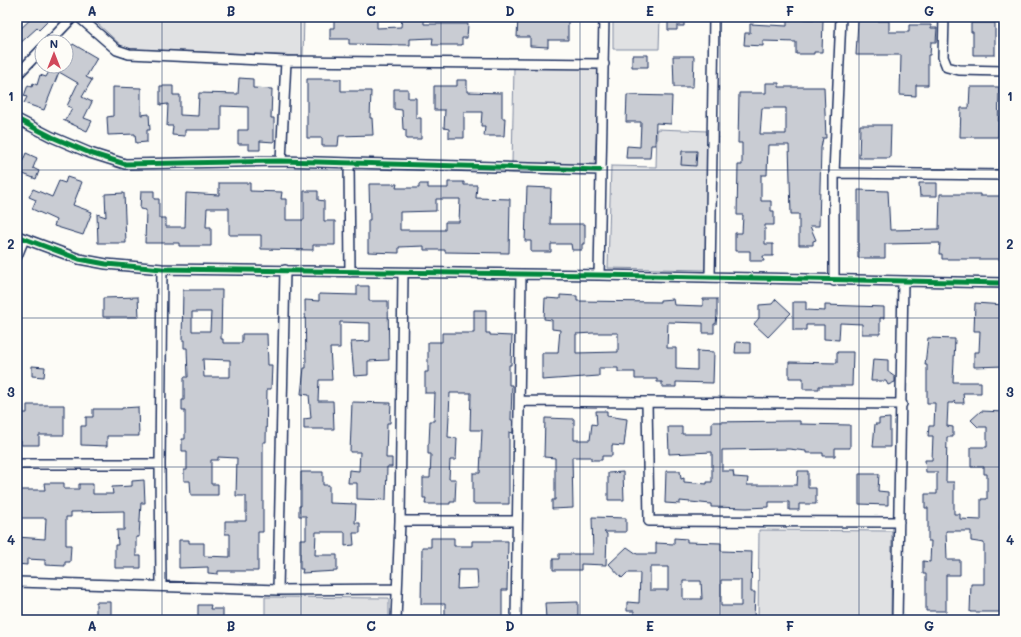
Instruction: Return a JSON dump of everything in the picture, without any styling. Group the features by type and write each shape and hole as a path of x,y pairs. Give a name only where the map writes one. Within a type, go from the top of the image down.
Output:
{"street":[{"path":"57,34 73,17"},
{"path":"79,17 123,53 286,60 604,64"},
{"path":"599,275 604,17"},
{"path":"710,278 714,17"},
{"path":"834,281 834,173 841,17"},
{"path":"944,17 943,57 947,67 959,70 1004,71"},
{"path":"17,75 34,57"},
{"path":"282,161 286,60"},
{"path":"17,119 64,143 125,164 282,161 600,170"},
{"path":"349,163 350,272"},
{"path":"834,173 1004,175"},
{"path":"17,256 20,238 79,259 106,264 162,269 599,275 834,281 1004,283"},
{"path":"161,586 160,464 162,269"},
{"path":"278,590 285,270"},
{"path":"396,620 400,521 403,273"},
{"path":"516,620 521,274"},
{"path":"898,620 903,281"},
{"path":"520,401 902,404"},
{"path":"647,402 649,521 900,522"},
{"path":"17,464 160,464"},
{"path":"400,521 517,521"},
{"path":"17,582 278,590 397,589"}],"shaded area":[{"path":"95,17 304,17 303,56 125,49 96,22"},
{"path":"613,17 660,17 659,49 613,49"},
{"path":"514,67 600,68 595,165 512,163"},
{"path":"657,129 708,131 705,270 608,268 611,166 656,167"},
{"path":"759,530 892,531 891,620 758,620"},
{"path":"265,597 389,598 389,620 265,620"}],"building":[{"path":"33,17 52,17 39,30 37,28 17,46 17,32"},
{"path":"334,17 377,17 377,28 401,27 402,17 424,17 424,24 468,24 467,38 462,38 462,45 432,45 433,38 410,39 410,45 349,44 349,39 330,39 330,28 334,28"},
{"path":"518,17 568,17 568,40 548,40 548,47 530,46 530,37 517,37"},
{"path":"668,17 684,17 684,26 677,26 677,30 668,30"},
{"path":"787,18 823,20 822,52 814,52 814,54 796,54 796,42 763,41 763,46 744,45 745,33 750,33 750,24 787,26"},
{"path":"858,21 889,21 889,32 909,32 909,25 931,25 931,28 937,28 936,42 931,42 930,55 928,55 928,85 916,85 916,96 900,95 901,55 856,55"},
{"path":"971,23 995,23 995,55 973,55 973,32 971,32"},
{"path":"74,45 97,58 86,77 92,80 82,97 92,102 84,118 92,121 87,131 63,120 66,119 72,108 67,106 78,83 62,74 74,74"},
{"path":"632,55 648,55 648,67 632,67"},
{"path":"673,56 694,56 693,87 674,87"},
{"path":"48,74 58,74 44,110 24,103 27,97 24,96 28,85 32,87 33,83 37,85 40,75 46,77"},
{"path":"239,78 253,79 253,88 272,89 271,118 274,118 274,142 260,141 260,150 249,150 249,144 238,144 238,130 248,130 248,107 221,106 221,130 185,130 185,136 172,135 173,126 167,126 168,104 160,105 160,86 173,86 173,95 180,95 180,115 198,116 199,93 238,94"},
{"path":"307,79 341,79 341,91 371,91 370,118 372,118 373,135 339,136 338,146 322,146 322,138 307,138"},
{"path":"457,80 467,80 467,92 502,93 502,118 505,118 504,136 484,136 485,126 481,126 482,112 464,112 464,138 449,138 449,129 444,128 445,110 434,110 434,86 457,86"},
{"path":"766,83 779,83 779,87 824,87 826,138 823,138 821,148 819,226 810,226 816,240 813,241 813,245 799,245 799,214 791,214 789,145 768,145 767,175 761,175 761,201 771,201 771,211 774,211 774,225 765,225 765,244 773,244 773,256 763,256 764,261 750,261 750,251 735,251 735,233 742,233 743,215 737,215 738,165 742,165 742,143 738,143 739,93 766,93","holes":["762,108 786,108 786,134 760,134"]},
{"path":"113,87 141,88 141,115 149,114 150,130 147,130 147,142 136,143 135,134 108,135 107,117 113,116"},
{"path":"970,87 999,87 998,137 960,137 961,108 969,108"},
{"path":"394,89 408,89 408,98 416,98 416,118 421,118 421,139 406,139 406,130 403,129 402,110 394,109"},
{"path":"627,95 672,96 671,124 656,123 655,145 651,145 650,158 626,158 627,146 640,147 641,122 626,122"},
{"path":"860,125 891,125 890,158 859,158"},
{"path":"682,151 697,151 696,166 681,165"},
{"path":"26,153 37,158 33,168 39,171 36,179 18,172"},
{"path":"67,177 82,182 73,205 92,212 83,235 54,226 56,220 32,209 36,200 29,197 33,189 52,197 59,181 65,183"},
{"path":"448,182 464,182 464,185 477,185 476,198 510,199 509,253 445,252 445,250 424,250 424,246 399,247 399,253 368,252 368,220 370,220 369,184 397,184 396,188 419,188 419,184 428,184 428,188 448,188","holes":["436,199 460,199 459,222 445,222 445,230 400,230 400,212 436,211"]},
{"path":"219,183 250,183 250,191 282,192 281,199 286,199 286,220 304,220 304,191 318,191 318,200 324,201 324,221 335,221 335,245 313,245 313,250 261,249 261,235 229,235 229,208 207,208 206,227 211,227 211,246 179,246 179,243 145,243 146,210 140,209 141,191 154,191 154,199 159,199 159,218 166,218 166,227 185,227 186,193 219,195"},
{"path":"919,183 937,183 937,196 920,196"},
{"path":"527,187 551,188 550,224 585,224 585,244 582,244 582,250 572,250 571,244 551,244 551,252 531,252 531,241 525,241"},
{"path":"858,190 888,191 890,230 939,229 940,194 980,194 980,196 1004,196 1004,259 942,259 942,254 939,254 940,243 885,244 885,258 858,258"},
{"path":"124,193 126,243 98,243 97,214 106,217 105,194"},
{"path":"357,286 369,286 369,301 388,301 389,360 368,361 368,375 354,376 351,342 370,341 370,323 340,322 340,348 330,348 332,380 319,380 318,401 333,401 334,429 304,429 304,419 311,418 309,395 301,394 304,368 306,368 305,300 319,301 319,294 357,295"},
{"path":"183,290 222,290 221,339 223,339 223,343 242,343 242,334 267,334 268,365 272,365 271,389 267,389 266,442 263,442 263,532 258,532 258,571 218,571 218,574 208,573 208,567 179,568 179,540 189,540 189,543 204,543 204,556 230,557 230,534 225,534 225,521 246,521 246,496 236,496 237,458 218,457 218,460 211,460 211,484 218,484 218,495 191,495 190,481 184,481 184,470 187,470 187,451 182,451 182,439 185,439 185,411 182,411 182,400 184,400 184,377 188,377 187,348 184,348 184,340 182,340","holes":["192,312 211,312 210,331 192,331","203,359 230,360 230,377 204,377"]},
{"path":"560,295 577,296 577,301 660,302 660,300 673,299 674,305 703,306 703,299 717,299 717,315 716,324 714,324 714,333 703,333 703,323 668,322 667,348 676,348 676,369 697,370 697,351 714,352 713,383 676,382 676,387 662,387 662,382 657,382 657,379 635,379 635,372 618,372 618,368 599,368 599,376 542,380 542,353 558,353 560,330 552,329 552,320 544,319 545,298 560,299","holes":["618,333 618,352 576,353 576,334"]},
{"path":"138,297 139,317 103,317 103,298"},
{"path":"776,299 791,313 768,337 754,324 759,318 759,305 772,304"},
{"path":"793,302 806,302 806,310 825,311 825,305 884,307 884,318 880,318 880,334 862,334 862,324 840,323 839,340 824,339 824,325 806,325 806,330 793,330"},
{"path":"975,303 1004,305 1004,366 974,367 974,352 979,352 980,331 974,331"},
{"path":"474,310 486,310 486,333 490,333 490,335 512,336 511,365 509,365 509,385 512,385 511,420 513,420 513,433 509,432 509,504 473,504 473,473 480,473 482,430 470,430 471,393 450,393 448,437 457,438 456,460 450,460 449,479 456,479 455,502 450,502 450,504 425,504 426,498 423,498 423,478 430,478 431,454 428,454 428,444 430,421 434,421 435,393 425,393 425,372 428,372 428,342 442,342 442,333 474,333"},
{"path":"928,338 955,339 953,382 981,382 981,393 963,393 964,403 956,403 954,401 954,403 948,403 947,426 953,427 953,437 947,437 946,482 954,482 954,514 960,514 960,519 981,520 981,499 987,499 987,474 984,474 984,467 971,467 971,447 987,447 987,427 978,427 971,420 981,411 1004,412 1002,460 1004,461 1004,510 1001,510 1000,530 1004,530 1002,565 1004,565 1004,612 970,612 971,584 984,584 984,543 971,541 971,531 946,531 947,560 960,560 960,575 946,575 946,611 926,611 926,574 923,574 923,561 930,562 931,541 928,541 928,508 925,508 925,494 937,494 937,472 926,472 925,460 932,460 933,436 928,436 929,426 934,426 935,403 927,403 927,365 925,365"},
{"path":"736,342 750,343 750,353 735,353"},
{"path":"837,352 853,352 852,386 819,386 819,389 803,389 803,378 789,378 789,362 837,363"},
{"path":"873,359 888,360 888,372 895,377 895,382 888,385 886,381 871,381"},
{"path":"32,366 45,367 44,377 32,376"},
{"path":"352,402 391,403 390,423 387,423 386,458 392,458 392,467 387,467 386,500 357,499 357,483 348,483 349,470 359,471 360,452 350,452"},
{"path":"27,405 64,405 64,435 39,435 39,445 21,445 21,440 17,440 17,413 27,413"},
{"path":"138,407 139,436 107,436 107,446 81,445 81,426 86,426 86,417 93,417 93,409 122,409"},
{"path":"596,411 607,411 607,416 627,419 624,446 612,445 612,456 602,456 602,460 591,460 591,457 572,457 573,508 552,509 552,500 555,500 555,458 544,457 545,418 574,419 574,440 590,440 592,424 597,425"},
{"path":"890,418 890,447 873,447 875,424 879,424 879,419"},
{"path":"800,421 800,424 850,425 850,448 835,448 835,456 823,456 823,453 806,453 806,451 789,449 722,450 722,471 733,471 734,477 748,478 747,485 797,485 798,471 808,471 808,488 816,488 816,504 799,504 799,510 789,510 789,502 769,502 769,507 747,508 711,507 711,504 680,501 680,504 665,503 666,471 680,471 681,479 684,478 684,482 707,484 707,482 712,482 712,452 669,454 668,427 682,427 682,434 712,434 712,422"},
{"path":"301,472 323,472 323,485 329,485 329,503 356,504 355,523 360,523 360,533 353,533 354,545 345,546 345,532 316,532 315,555 337,555 337,571 302,573 303,569 300,569 300,539 306,539 306,516 299,516 299,506 301,506"},
{"path":"623,472 624,500 608,500 608,473"},
{"path":"859,474 879,474 878,491 888,492 888,505 859,504"},
{"path":"144,480 145,503 141,503 139,537 136,537 136,556 141,556 141,568 115,568 115,545 118,545 117,530 124,530 124,511 71,512 71,517 66,517 66,545 71,545 70,562 65,562 65,566 45,565 45,560 27,559 27,565 17,564 17,537 45,539 46,518 19,518 17,490 45,490 44,483 64,483 64,489 79,489 79,484 93,484 93,494 113,494 112,487 132,486 132,481"},
{"path":"592,517 626,518 626,532 604,532 607,534 606,565 581,564 581,570 553,570 553,559 559,559 559,554 593,554"},
{"path":"431,538 454,538 454,546 472,546 472,541 508,541 507,590 502,590 502,620 445,620 445,604 421,604 422,547 431,547","holes":["458,570 477,570 478,588 457,589"]},
{"path":"674,538 687,539 687,542 721,543 721,551 752,552 751,592 755,592 754,620 634,620 634,611 627,611 627,602 639,603 640,573 627,573 622,578 609,564 627,547 637,554 656,554 656,543 674,544","holes":["650,567 668,567 668,590 650,590","721,580 741,580 741,606 721,606","683,581 701,581 702,599 683,599"]},
{"path":"96,602 111,602 111,620 100,620 100,616 96,616"},
{"path":"578,602 578,620 546,619 545,603"},
{"path":"198,605 211,605 210,609 223,609 223,620 198,619"}],"cycle path":[{"path":"17,119 52,137 90,153 125,164 281,161 600,170"},
{"path":"17,236 79,259 106,264 162,269 599,275 1004,283"}]}
